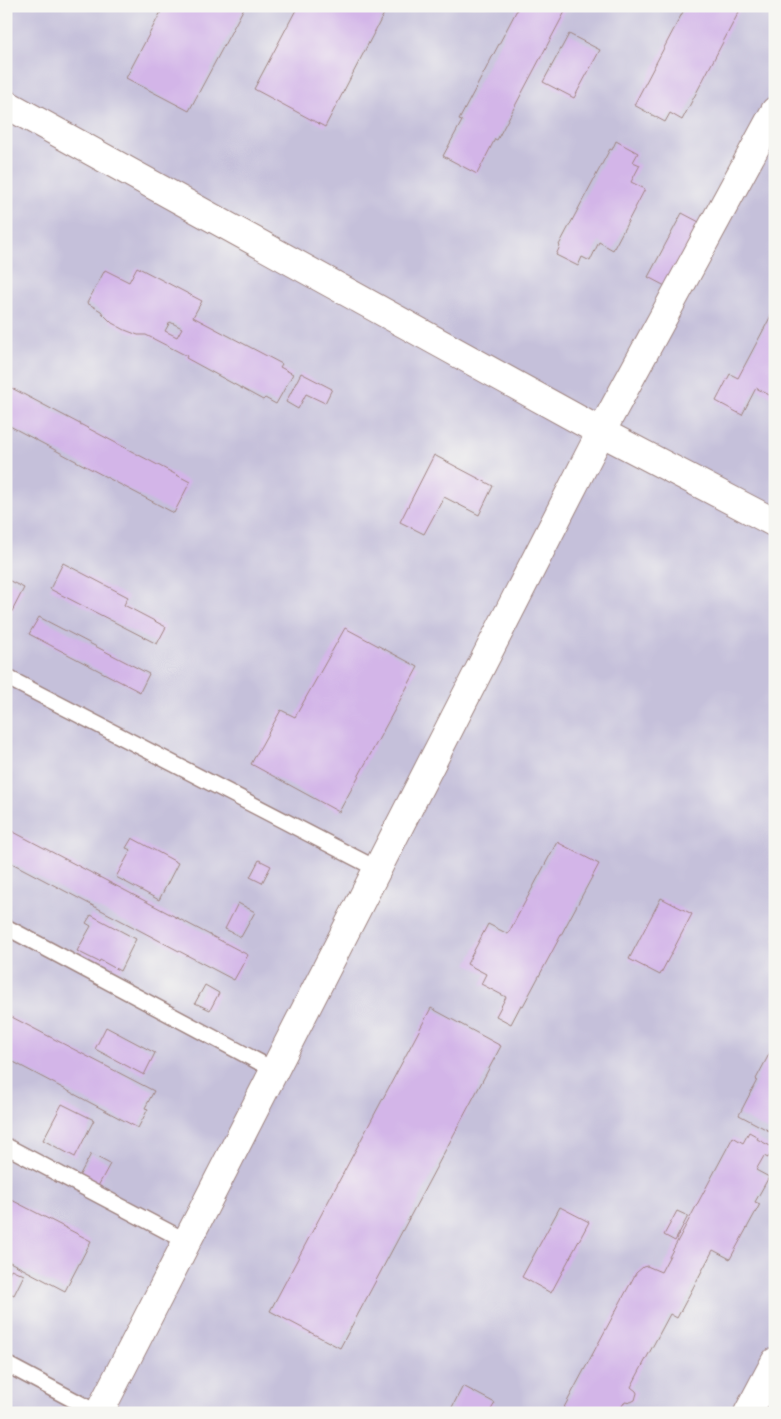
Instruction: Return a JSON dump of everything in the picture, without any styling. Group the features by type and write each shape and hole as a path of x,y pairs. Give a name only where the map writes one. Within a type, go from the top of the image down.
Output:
{"street":[{"path":"6,104 601,432 775,523"},
{"path":"98,1413 601,432 775,111"},
{"path":"748,1413 775,1362"}],"lane":[{"path":"6,677 377,869"},
{"path":"6,927 274,1070"},
{"path":"6,1146 186,1241"},
{"path":"6,1364 98,1413"}],"shaded area":[{"path":"6,6 775,6 775,1413 6,1413"}],"building":[{"path":"164,6 245,6 189,111 126,78"},
{"path":"298,6 388,6 325,127 254,89"},
{"path":"519,6 568,6 477,174 443,156 462,121 459,120"},
{"path":"686,6 742,6 682,120 670,113 665,122 634,105"},
{"path":"569,34 600,50 574,98 543,82"},
{"path":"616,141 638,153 633,162 640,165 631,182 645,189 613,250 599,242 590,261 582,257 578,266 556,255 559,245"},
{"path":"682,213 701,223 667,287 648,277"},
{"path":"137,267 202,301 193,317 282,364 280,367 293,374 276,404 265,398 263,400 186,358 187,356 146,335 138,335 125,330 112,323 101,311 87,303 105,270 129,282","holes":["170,322 182,328 177,337 165,331"]},
{"path":"775,308 775,398 756,388 742,415 716,401 730,374 738,378"},
{"path":"301,373 332,389 325,403 306,394 298,409 286,402"},
{"path":"6,385 190,482 174,513 6,424"},
{"path":"434,455 493,486 479,515 444,497 424,534 400,522"},
{"path":"63,563 128,597 124,605 166,627 157,644 50,589"},
{"path":"6,579 24,588 6,623"},
{"path":"39,617 149,674 140,692 29,634"},
{"path":"345,628 418,667 339,812 251,764 281,710 295,717"},
{"path":"6,828 248,955 234,980 6,860"},
{"path":"132,838 178,863 159,900 116,877 131,850 126,848"},
{"path":"557,842 599,864 523,1006 521,1005 511,1024 496,1016 506,997 481,984 486,974 467,964 488,924 508,934"},
{"path":"259,860 271,866 262,883 250,877"},
{"path":"661,898 692,914 660,975 629,959"},
{"path":"238,903 255,912 241,937 225,929"},
{"path":"91,915 136,939 120,971 100,960 99,962 77,951 91,926 86,923"},
{"path":"205,985 219,993 210,1010 195,1003"},
{"path":"431,1008 501,1046 340,1348 270,1311"},
{"path":"6,1014 154,1091 145,1108 148,1109 138,1128 6,1058"},
{"path":"106,1027 155,1053 144,1075 95,1049"},
{"path":"775,1043 775,1134 739,1115"},
{"path":"62,1104 94,1120 75,1157 43,1140"},
{"path":"749,1132 758,1137 757,1139 774,1148 768,1158 764,1156 756,1170 769,1177 755,1202 760,1204 730,1259 713,1250 677,1318 670,1314 631,1387 637,1393 635,1400 631,1402 625,1401 618,1413 561,1413 636,1273 647,1266 661,1272 733,1137 743,1143"},
{"path":"91,1154 110,1164 97,1188 78,1178"},
{"path":"6,1197 91,1241 65,1291 6,1260"},
{"path":"560,1207 589,1222 551,1293 522,1277"},
{"path":"677,1211 688,1216 675,1241 664,1235"},
{"path":"11,1269 24,1275 14,1295 6,1291 6,1279"},
{"path":"463,1386 495,1403 489,1413 449,1413"}]}
